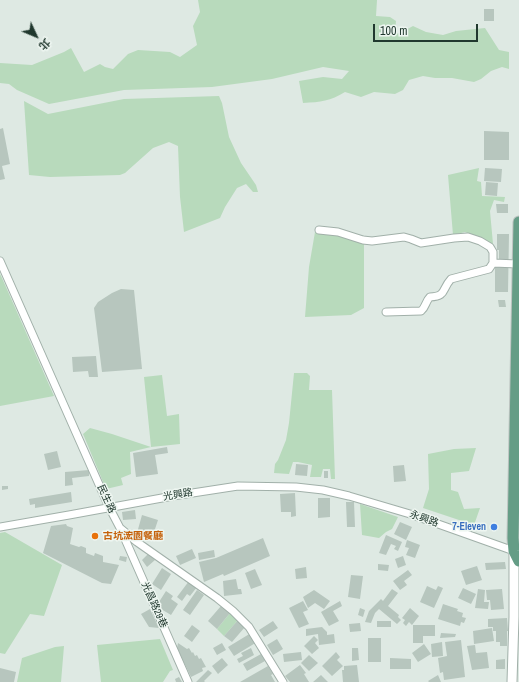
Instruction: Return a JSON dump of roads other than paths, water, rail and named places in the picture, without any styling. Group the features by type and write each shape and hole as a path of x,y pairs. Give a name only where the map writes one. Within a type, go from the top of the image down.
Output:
{"main road":[{"path":"519,222 514,532 514,551 519,562"}],"street":[{"path":"319,230 338,232 363,240 372,241 404,237 421,243 468,237 480,241 490,247 493,252 493,263 489,269 451,279 446,284 442,294 438,297 430,297 426,301 421,312 386,312"},
{"name":"民生路","path":"0,261 109,507 120,528 137,542 217,598 233,611 249,627 282,682"},
{"path":"493,263 518,264"},
{"name":"光興路","path":"0,527 69,516 109,507 238,486 296,487 323,490 356,498"},
{"name":"永興路","path":"356,498 410,514 514,551"},
{"name":"光昌路29巷","path":"120,528 188,682"},
{"path":"512,682 516,600 514,551"}],"place":[{"name":"7-Eleven","path":"494,527"},
{"name":"古坑浤園餐廳","path":"95,536"}]}
